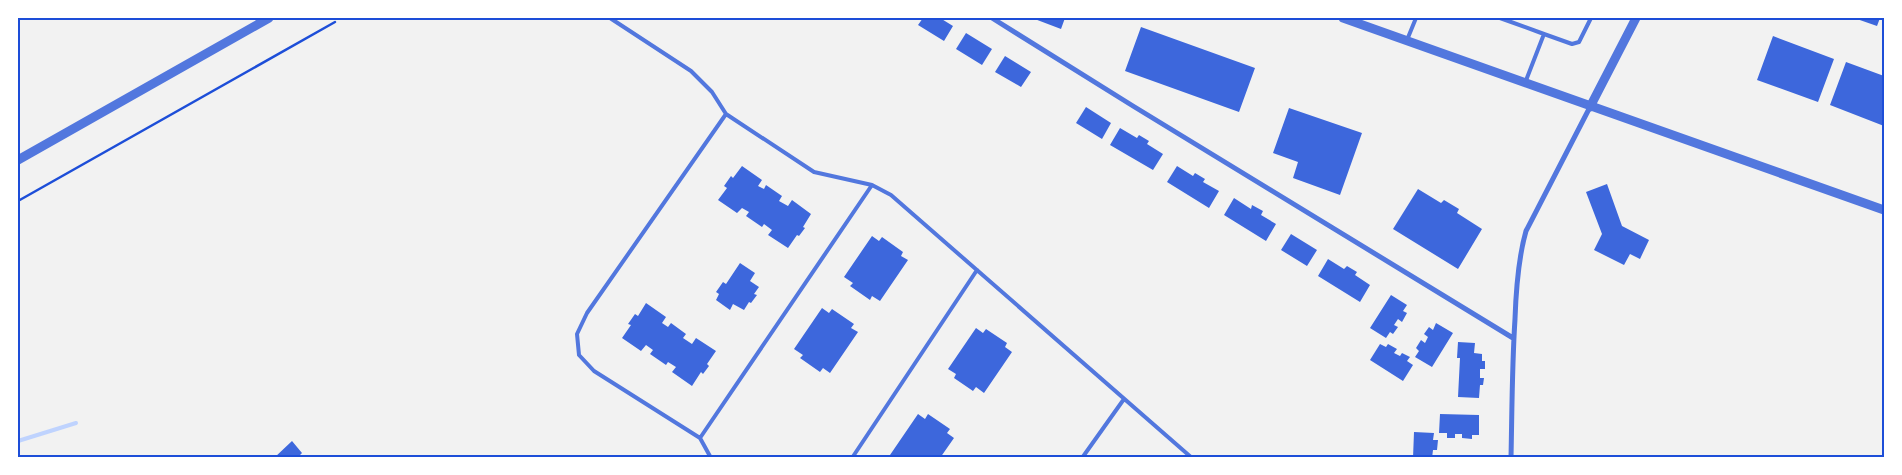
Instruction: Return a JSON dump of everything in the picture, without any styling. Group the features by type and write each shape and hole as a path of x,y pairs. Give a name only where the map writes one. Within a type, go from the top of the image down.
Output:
{"street":[{"path":"18,160 269,18"},
{"path":"992,18 1513,338"},
{"path":"1343,18 1884,210"},
{"path":"1511,458 1513,338 1516,287 1526,231 1590,107 1632,19"}],"lane":[{"path":"610,18 690,71 712,92 726,114 814,172 872,185 891,195 1192,458"},
{"path":"1407,40 1416,18"},
{"path":"1500,18 1572,44 1579,42 1591,18"},
{"path":"1525,84 1544,34"},
{"path":"711,458 700,438 594,371 578,354 577,334 587,313 726,114"},
{"path":"700,438 872,185"},
{"path":"852,458 977,270"},
{"path":"1082,458 1124,399"}],"path":[{"path":"18,201 335,22"}],"building":[{"path":"923,18 940,18 953,26 944,41 918,25"},
{"path":"1032,18 1065,18 1061,29"},
{"path":"1854,18 1880,18 1877,26"},
{"path":"1141,27 1255,68 1239,112 1125,71"},
{"path":"966,33 992,49 982,65 956,49"},
{"path":"1773,36 1834,59 1818,102 1757,80"},
{"path":"1005,56 1031,72 1021,87 995,72"},
{"path":"1846,62 1884,76 1884,126 1830,105"},
{"path":"1086,107 1111,123 1102,139 1076,123"},
{"path":"1289,108 1362,133 1340,195 1293,178 1298,162 1273,153"},
{"path":"1120,128 1137,138 1139,135 1149,141 1147,144 1163,154 1153,170 1110,145"},
{"path":"742,166 762,180 758,186 764,189 766,185 782,196 779,201 788,206 792,200 811,214 803,227 805,228 799,236 797,235 788,248 768,235 772,230 764,224 762,227 746,216 749,212 742,208 737,213 718,200 727,188 724,186 731,176 733,178"},
{"path":"1177,166 1193,176 1195,173 1205,179 1203,182 1219,191 1209,208 1167,182"},
{"path":"1607,184 1622,226 1649,240 1640,259 1630,254 1624,265 1594,250 1602,234 1586,192"},
{"path":"1418,189 1441,203 1444,200 1459,209 1457,213 1482,229 1458,269 1393,229"},
{"path":"1234,198 1251,209 1252,205 1263,211 1261,215 1276,224 1266,241 1224,215"},
{"path":"1291,234 1317,250 1307,266 1281,250"},
{"path":"872,236 879,241 882,237 903,252 901,256 908,260 880,301 872,296 870,300 850,286 853,283 844,277"},
{"path":"1328,259 1344,269 1347,266 1357,272 1355,275 1370,285 1360,302 1318,276"},
{"path":"740,263 755,273 750,281 759,287 754,294 757,295 744,310 733,304 730,310 716,300 719,294 716,292 723,282 726,284"},
{"path":"1391,295 1407,305 1403,311 1407,313 1402,322 1398,319 1394,325 1398,327 1393,334 1390,332 1386,338 1370,328"},
{"path":"646,303 666,317 662,323 668,327 671,323 686,334 683,338 692,344 696,338 716,351 707,364 709,366 703,374 701,372 692,386 672,372 676,367 668,362 666,365 650,354 653,350 646,345 641,351 622,338 631,325 628,324 635,314 638,316"},
{"path":"822,308 829,313 832,309 854,324 851,328 858,332 830,373 823,368 820,372 800,358 803,355 794,349"},
{"path":"1436,323 1453,333 1432,367 1415,357 1419,351 1416,348 1421,340 1425,343 1428,337 1424,334 1429,327 1433,330"},
{"path":"976,328 983,333 986,329 1007,343 1005,347 1012,352 984,393 976,387 973,391 954,378 956,374 948,369"},
{"path":"1458,342 1475,343 1474,353 1482,354 1482,361 1485,361 1485,369 1480,369 1480,378 1484,378 1483,385 1480,385 1479,398 1458,397 1460,358 1457,358"},
{"path":"1380,344 1386,347 1388,344 1397,349 1394,353 1400,356 1402,353 1410,357 1407,361 1413,365 1403,381 1370,360"},
{"path":"918,414 925,419 928,414 950,429 947,433 954,438 940,458 895,458 890,455"},
{"path":"1440,414 1479,415 1479,435 1472,435 1472,439 1462,438 1462,434 1455,434 1455,438 1447,438 1447,433 1439,433"},
{"path":"1414,432 1434,433 1433,440 1438,440 1437,450 1433,450 1432,458 1413,458"},
{"path":"292,441 302,453 297,458 274,458"}],"waterway":[{"path":"18,441 76,423"}]}
